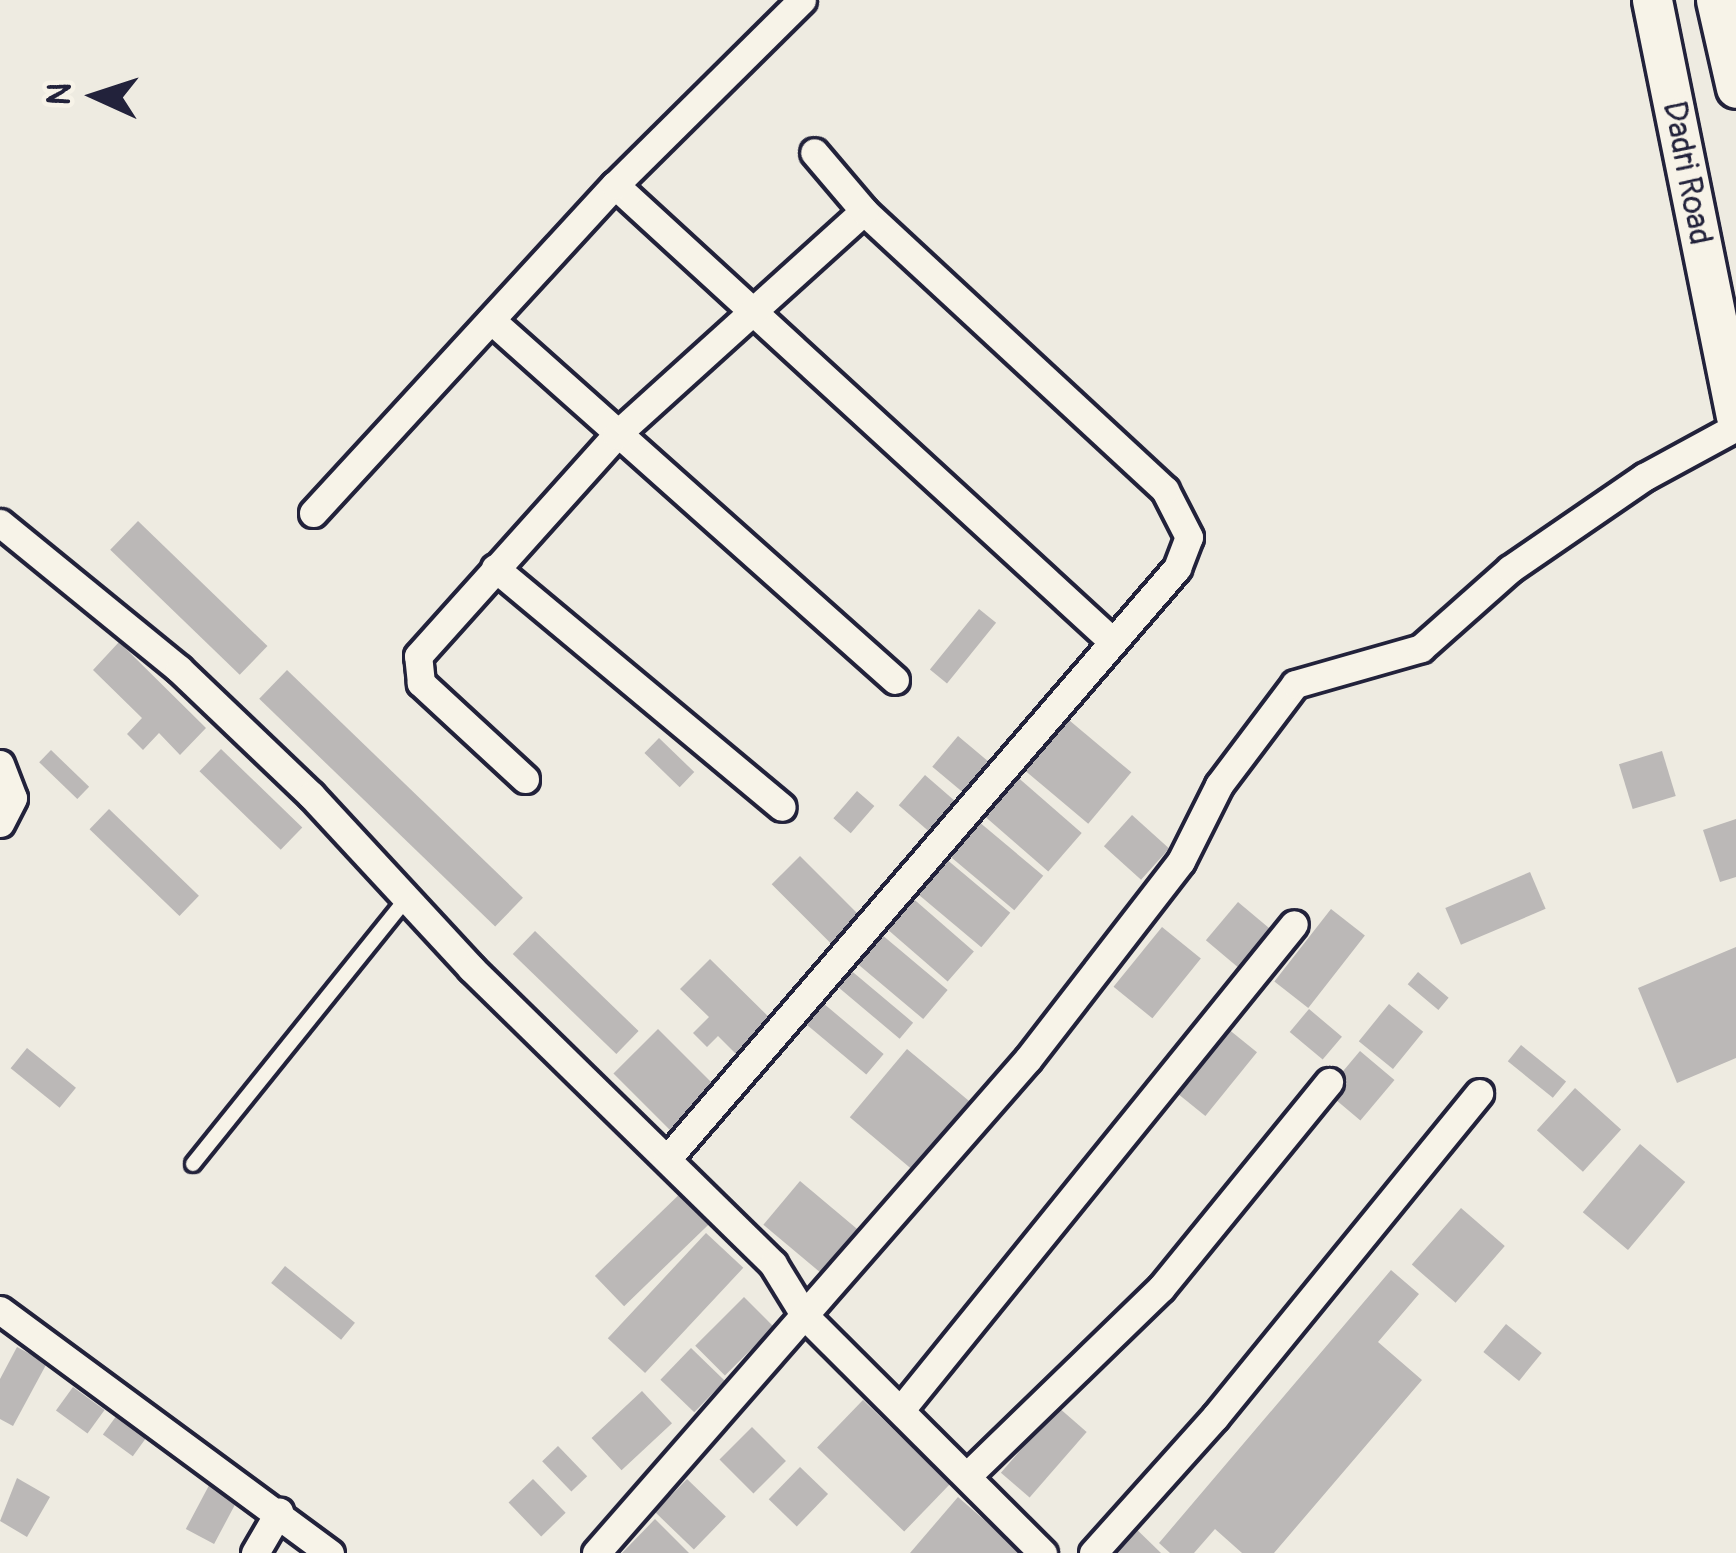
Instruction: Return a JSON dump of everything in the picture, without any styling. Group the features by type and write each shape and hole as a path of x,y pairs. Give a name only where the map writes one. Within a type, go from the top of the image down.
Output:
{"main road":[{"name":"Dadri Road","path":"1652,0 1736,416"},
{"name":"Dadri Road","path":"1716,0 1736,88"}],"street":[{"path":"313,513 615,185 802,0"},
{"path":"668,1159 1177,568 1189,537 1165,490 864,211 814,152"},
{"path":"615,185 749,314 1111,640"},
{"path":"525,778 416,672 418,656 616,435 864,211"},
{"path":"491,320 895,680"},
{"path":"596,1553 1042,1042 1180,861 1220,785 1295,684 1420,648 1510,569 1644,477 1736,427"},
{"path":"0,523 179,669 772,1264 805,1316 903,1407 1043,1553"},
{"path":"495,568 782,807"},
{"path":"0,764 13,798 0,824"},
{"path":"903,1407 1294,924"},
{"path":"968,1475 1161,1288 1329,1082"},
{"path":"1094,1553 1215,1417 1479,1093"},
{"path":"0,1310 330,1553"},
{"path":"255,1553 279,1512"}],"lane":[{"path":"193,1164 407,898"}],"building":[{"path":"138,521 267,646 240,675 110,550"},
{"path":"979,609 996,623 947,683 930,670"},
{"path":"119,642 206,728 180,755 159,733 143,750 127,734 142,718 93,670"},
{"path":"287,670 523,898 495,927 259,699"},
{"path":"1057,710 1131,772 1088,824 1014,761"},
{"path":"958,736 996,768 971,799 932,767"},
{"path":"659,738 694,772 680,787 644,753"},
{"path":"221,749 302,827 281,850 199,771"},
{"path":"51,750 89,787 77,799 39,762"},
{"path":"1662,751 1676,796 1633,809 1619,764"},
{"path":"1007,768 1082,833 1048,871 974,806"},
{"path":"925,775 963,808 936,838 899,805"},
{"path":"857,791 874,806 851,833 833,818"},
{"path":"109,809 199,896 179,916 90,829"},
{"path":"1132,815 1169,848 1141,880 1104,846"},
{"path":"972,816 1043,876 1014,910 943,850"},
{"path":"1736,819 1736,877 1720,882 1703,830"},
{"path":"939,853 1010,913 981,947 910,887"},
{"path":"800,856 866,922 838,951 772,884"},
{"path":"1530,872 1546,909 1461,945 1445,908"},
{"path":"909,895 974,951 948,982 883,925"},
{"path":"1238,902 1278,935 1246,974 1206,940"},
{"path":"1331,909 1365,935 1308,1008 1274,981"},
{"path":"1162,927 1201,958 1152,1018 1114,987"},
{"path":"535,931 639,1031 616,1054 513,954"},
{"path":"881,934 948,990 923,1019 857,963"},
{"path":"1736,947 1736,1058 1677,1083 1638,988"},
{"path":"710,959 777,1025 742,1060 718,1036 707,1047 693,1033 709,1017 680,989"},
{"path":"848,968 913,1023 900,1039 835,984"},
{"path":"1418,972 1449,998 1438,1010 1408,984"},
{"path":"817,998 884,1054 866,1075 800,1019"},
{"path":"1389,1004 1423,1032 1393,1069 1359,1041"},
{"path":"1309,1009 1342,1037 1323,1060 1290,1032"},
{"path":"1222,1024 1257,1052 1205,1116 1170,1088"},
{"path":"658,1029 720,1091 676,1136 613,1074"},
{"path":"1521,1045 1566,1082 1553,1098 1508,1061"},
{"path":"27,1048 76,1088 60,1108 11,1068"},
{"path":"907,1049 969,1101 912,1169 850,1117"},
{"path":"1360,1051 1394,1080 1360,1121 1326,1092"},
{"path":"1575,1088 1621,1129 1583,1172 1537,1130"},
{"path":"1640,1144 1685,1182 1628,1250 1583,1212"},
{"path":"800,1181 857,1229 821,1273 763,1225"},
{"path":"687,1187 716,1217 624,1306 595,1276"},
{"path":"1461,1208 1505,1246 1456,1303 1412,1265"},
{"path":"706,1233 743,1268 645,1373 608,1338"},
{"path":"285,1266 355,1323 341,1340 271,1283"},
{"path":"1391,1270 1419,1294 1378,1342 1422,1380 1274,1553 1242,1553 1215,1529 1194,1553 1170,1553 1159,1543"},
{"path":"744,1297 774,1327 725,1375 695,1346"},
{"path":"1506,1324 1542,1353 1519,1381 1483,1352"},
{"path":"17,1347 47,1363 13,1426 0,1419 0,1379"},
{"path":"691,1348 725,1381 694,1412 660,1380"},
{"path":"73,1387 105,1410 88,1433 56,1410"},
{"path":"642,1391 672,1423 622,1470 592,1438"},
{"path":"863,1400 950,1484 904,1532 817,1447"},
{"path":"1058,1407 1087,1432 1030,1498 1001,1473"},
{"path":"117,1415 147,1437 133,1456 103,1434"},
{"path":"752,1427 786,1461 753,1493 719,1460"},
{"path":"558,1446 587,1476 571,1491 542,1461"},
{"path":"800,1467 828,1494 797,1526 769,1499"},
{"path":"214,1476 242,1491 214,1544 186,1529"},
{"path":"17,1478 50,1497 27,1537 0,1521"},
{"path":"533,1479 566,1513 541,1536 509,1503"},
{"path":"687,1479 726,1517 694,1550 655,1512"},
{"path":"958,1497 1022,1553 910,1553"},
{"path":"655,1519 689,1553 622,1553"},
{"path":"1129,1522 1161,1553 1098,1553"}]}
